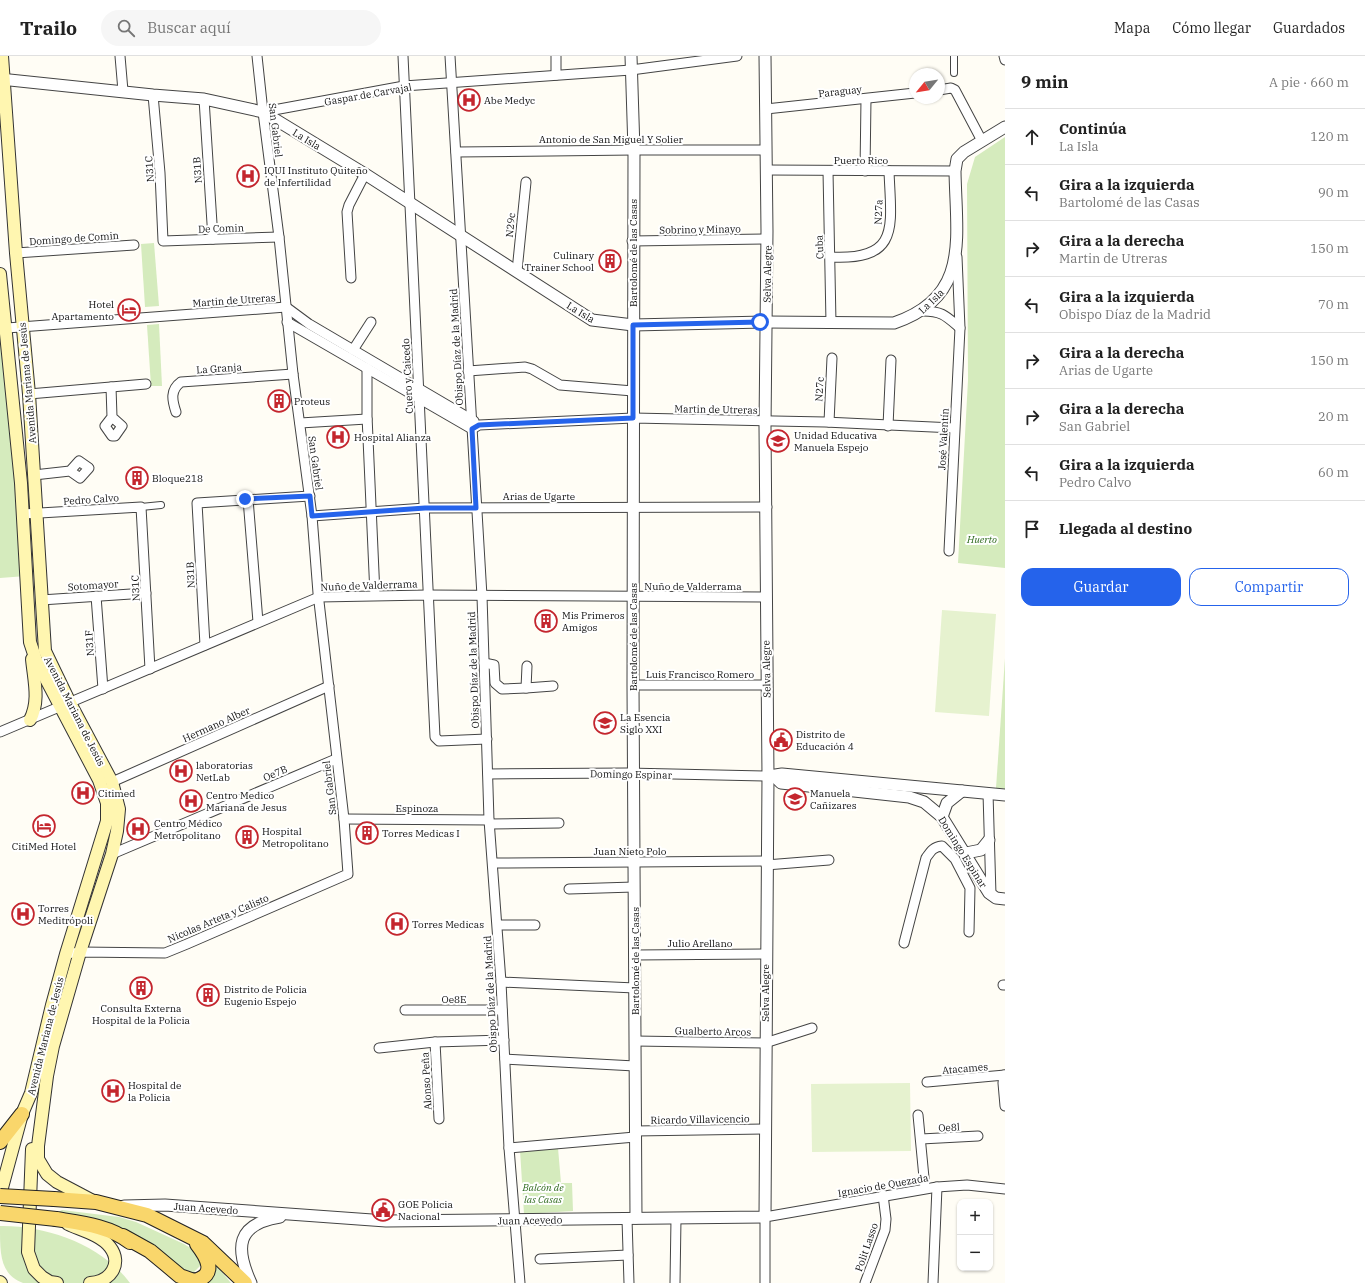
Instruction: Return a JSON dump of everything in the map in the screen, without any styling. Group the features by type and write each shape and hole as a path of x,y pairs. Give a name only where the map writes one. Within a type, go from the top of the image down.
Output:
{"main road":[{"name":"Avenida Mariana de Jesús","path":"0,1196 22,1114 32,1093 52,1005 66,954 107,821 105,795 65,705 45,651 29,394 2,79 2,56"},
{"name":"Avenida Mariana de Jesús","path":"0,274 7,328 21,482 30,642 36,660 112,782 119,809 117,831 112,854 80,952 53,1046 47,1076 38,1146 38,1159 44,1169 57,1182 96,1202"},
{"path":"21,482 34,478"},
{"path":"30,642 36,700 34,712 30,720"},
{"path":"47,1076 36,1110 32,1134 28,1252 29,1260 38,1273 50,1282 57,1283"},
{"path":"0,1142 22,1114"},
{"path":"0,1196 96,1202 117,1206 147,1215 192,1236 203,1243 245,1283"},
{"path":"0,1213 56,1219 90,1225 123,1236 150,1251 180,1276 194,1281 204,1277 209,1266 207,1257 192,1236"},
{"path":"56,1219 97,1237 109,1246 112,1251 114,1255 115,1270 109,1278 98,1283 90,1283"},
{"path":"123,1236 160,1268 173,1283"}],"street":[{"path":"120,56 122,91"},
{"name":"San Gabriel","path":"257,56 279,237 293,374 310,496 336,759 344,819 348,874"},
{"name":"Cuero y Caicedo","path":"403,56 436,739 439,741 487,739"},
{"name":"Obispo Díaz de la Madrid","path":"450,56 471,419"},
{"path":"556,56 556,75"},
{"name":"Bartolomé de las Casas","path":"631,56 634,150 632,241 635,988 635,1134 632,1218"},
{"name":"Gaspar de Carvajal","path":"2,79 204,99 263,112 404,86 452,84 631,70 738,56"},
{"name":"Selva Alegre","path":"765,56 767,239 765,421 767,507 766,685 771,776 766,863 765,1283"},
{"path":"954,56 954,73"},
{"path":"1004,56 1005,60"},
{"path":"945,89 951,88 955,90 982,141"},
{"name":"Paraguay","path":"766,110 909,94"},
{"name":"N31C","path":"153,95 160,173 163,241"},
{"name":"N31B","path":"204,99 213,239"},
{"path":"865,171 866,99"},
{"name":"La Isla","path":"263,112 365,174 592,320 633,325 766,322 894,323 912,317 923,310 941,293 952,275 956,248 955,171 957,159 964,152 1005,127"},
{"name":"Antonio de San Miguel Y Solier","path":"456,152 766,150"},
{"name":"Puerto Rico","path":"766,170 955,171"},
{"name":"Cuba","path":"828,170 831,323"},
{"name":"N27a","path":"830,257 860,257 876,251 887,238 891,223 889,171"},
{"path":"351,278 347,212 365,174"},
{"name":"N29c","path":"517,271 526,182"},
{"name":"De Comin","path":"163,241 279,237"},
{"name":"Sobrino y Minayo","path":"632,241 767,239"},
{"name":"Domingo de Comin","path":"16,253 134,245"},
{"name":"José Valentín","path":"948,551 960,328 956,248"},
{"name":"Martin de Utreras","path":"7,328 286,307 309,324 471,419 475,427 633,418 829,422 954,428"},
{"path":"923,310 938,311 948,317 960,328"},
{"path":"287,322 420,398 475,427"},
{"path":"353,350 371,322"},
{"name":"N27c","path":"829,422 832,358"},
{"path":"888,426 890,360"},
{"path":"367,368 367,420 375,595"},
{"path":"468,371 525,368 532,369 560,386 633,390"},
{"name":"La Granja","path":"176,412 172,394 175,387 181,382 293,374"},
{"path":"29,394 146,384"},
{"path":"111,387 112,417"},
{"path":"300,423 367,420"},
{"name":"Obispo Díaz de la Madrid","path":"475,427 476,508 482,596 490,822 498,925 509,1148 520,1283"},
{"path":"34,478 70,471"},
{"path":"258,622 248,499 310,496"},
{"name":"N31B","path":"205,645 197,503 248,499"},
{"name":"Pedro Calvo","path":"23,514 161,505"},
{"name":"N31C","path":"141,507 150,669"},
{"name":"Arias de Ugarte","path":"312,516 425,508 767,507"},
{"name":"Sotomayor","path":"41,600 146,593"},
{"name":"Nuño de Valderrama","path":"0,732 319,597 428,595 766,597"},
{"name":"N31F","path":"96,596 103,689"},
{"path":"484,663 494,665 495,683 502,689 553,686"},
{"path":"526,688 527,666"},
{"name":"Luis Francisco Romero","path":"633,685 766,685"},
{"name":"Hermano Alber","path":"112,782 329,686"},
{"name":"Oe7B","path":"112,854 336,759"},
{"name":"Domingo Espinar","path":"488,774 771,776 782,774 1005,795"},
{"name":"Domingo Espinar","path":"771,776 781,783 909,797 924,802 942,817 991,895"},
{"path":"942,817 947,803 962,791"},
{"path":"988,793 991,895 1005,899"},
{"name":"Espinoza","path":"344,819 558,823"},
{"path":"955,859 966,854 982,850 989,840"},
{"path":"904,943 926,858 932,849 942,846 955,859 971,891 969,932"},
{"name":"Juan Nieto Polo","path":"494,863 766,863 829,860"},
{"name":"Nicolas Arteta y Calisto","path":"66,954 80,952 165,953 348,874"},
{"path":"569,889 634,887"},
{"path":"498,925 535,925"},
{"name":"Julio Arellano","path":"634,955 765,954"},
{"path":"501,982 635,988"},
{"name":"Oe8E","path":"405,1010 502,1010"},
{"name":"Gualberto Arcos","path":"635,1041 765,1043 812,1028"},
{"path":"379,1048 435,1042 504,1040"},
{"name":"Alonso Peña","path":"435,1042 439,1118"},
{"path":"505,1059 635,1066"},
{"path":"1004,1075 1005,1106"},
{"name":"Atacames","path":"927,1082 1004,1075"},
{"path":"918,1115 925,1188"},
{"name":"Ricardo Villavicencio","path":"509,1148 635,1134 766,1129"},
{"name":"Oe8l","path":"921,1139 978,1136"},
{"name":"Ignacio de Quezada","path":"765,1217 937,1186 967,1185 1005,1189"},
{"path":"933,1283 937,1186"},
{"name":"Polit Lasso","path":"865,1283 885,1230 886,1219 883,1195"},
{"name":"Juan Acevedo","path":"117,1206 165,1205 386,1221 514,1221 765,1217"},
{"name":"Juan Acevedo","path":"251,1283 242,1258 241,1249 245,1234 255,1224 264,1220 296,1214"},
{"path":"629,1283 628,1255 632,1218"},
{"path":"675,1283 676,1219"},
{"path":"540,1259 628,1255"}],"green space":[{"name":"Huerto","path":"1005,137 1005,568 958,563 968,380 967,184 975,157"},
{"path":"154,243 159,306 145,307 141,244"},
{"path":"0,276 26,576 0,578"},
{"path":"159,324 162,386 151,386 147,325"},
{"path":"942,610 996,614 989,716 935,712"},
{"path":"1005,658 1005,789 996,788"},
{"path":"910,1083 911,1151 812,1152 811,1084"},
{"name":"Balcón de las Casas","path":"558,1148 561,1183 572,1183 573,1211 524,1214 520,1150"},
{"path":"62,1210 119,1217 136,1222 184,1244 195,1251 201,1265 194,1272 186,1273 145,1245 54,1214"},
{"path":"0,1226 36,1229 72,1240 89,1248 104,1258 130,1283 23,1283 15,1279 10,1274 3,1262 0,1246"},
{"path":"212,1260 231,1283 206,1283"}],"place":[{"name":"Abe Medyc","path":"469,100"},
{"name":"IQUI Instituto Quiteño de Infertilidad","path":"248,176"},
{"name":"Culinary Trainer School","path":"610,261"},
{"name":"Hotel Apartamento","path":"129,310"},
{"name":"Proteus","path":"279,401"},
{"name":"Hospital Alianza","path":"338,437"},
{"name":"Unidad Educativa Manuela Espejo","path":"778,441"},
{"name":"Bloque218","path":"137,478"},
{"name":"Mis Primeros Amigos","path":"546,621"},
{"name":"La Esencia Siglo XXI","path":"605,723"},
{"name":"Distrito de Educación 4","path":"781,740"},
{"name":"laboratorias NetLab","path":"181,771"},
{"name":"Citimed","path":"83,793"},
{"name":"Manuela Cañizares","path":"795,799"},
{"name":"Centro Medico Mariana de Jesus","path":"191,801"},
{"name":"CitiMed Hotel","path":"44,826"},
{"name":"Centro Médico Metropolitano","path":"138,829"},
{"name":"Torres Medicas I","path":"367,833"},
{"name":"Hospital Metropolitano","path":"247,837"},
{"name":"Torres Meditrópoli","path":"23,914"},
{"name":"Torres Medicas","path":"397,924"},
{"name":"Consulta Externa Hospital de la Policia","path":"141,988"},
{"name":"Distrito de Policia Eugenio Espejo","path":"208,995"},
{"name":"Hospital de la Policia","path":"113,1091"},
{"name":"GOE Policia Nacional","path":"383,1210"}],"route":[{"path":"245,499 310,496 312,516 425,508 476,508 472,429 478,425 633,418 633,325 760,322"}]}
